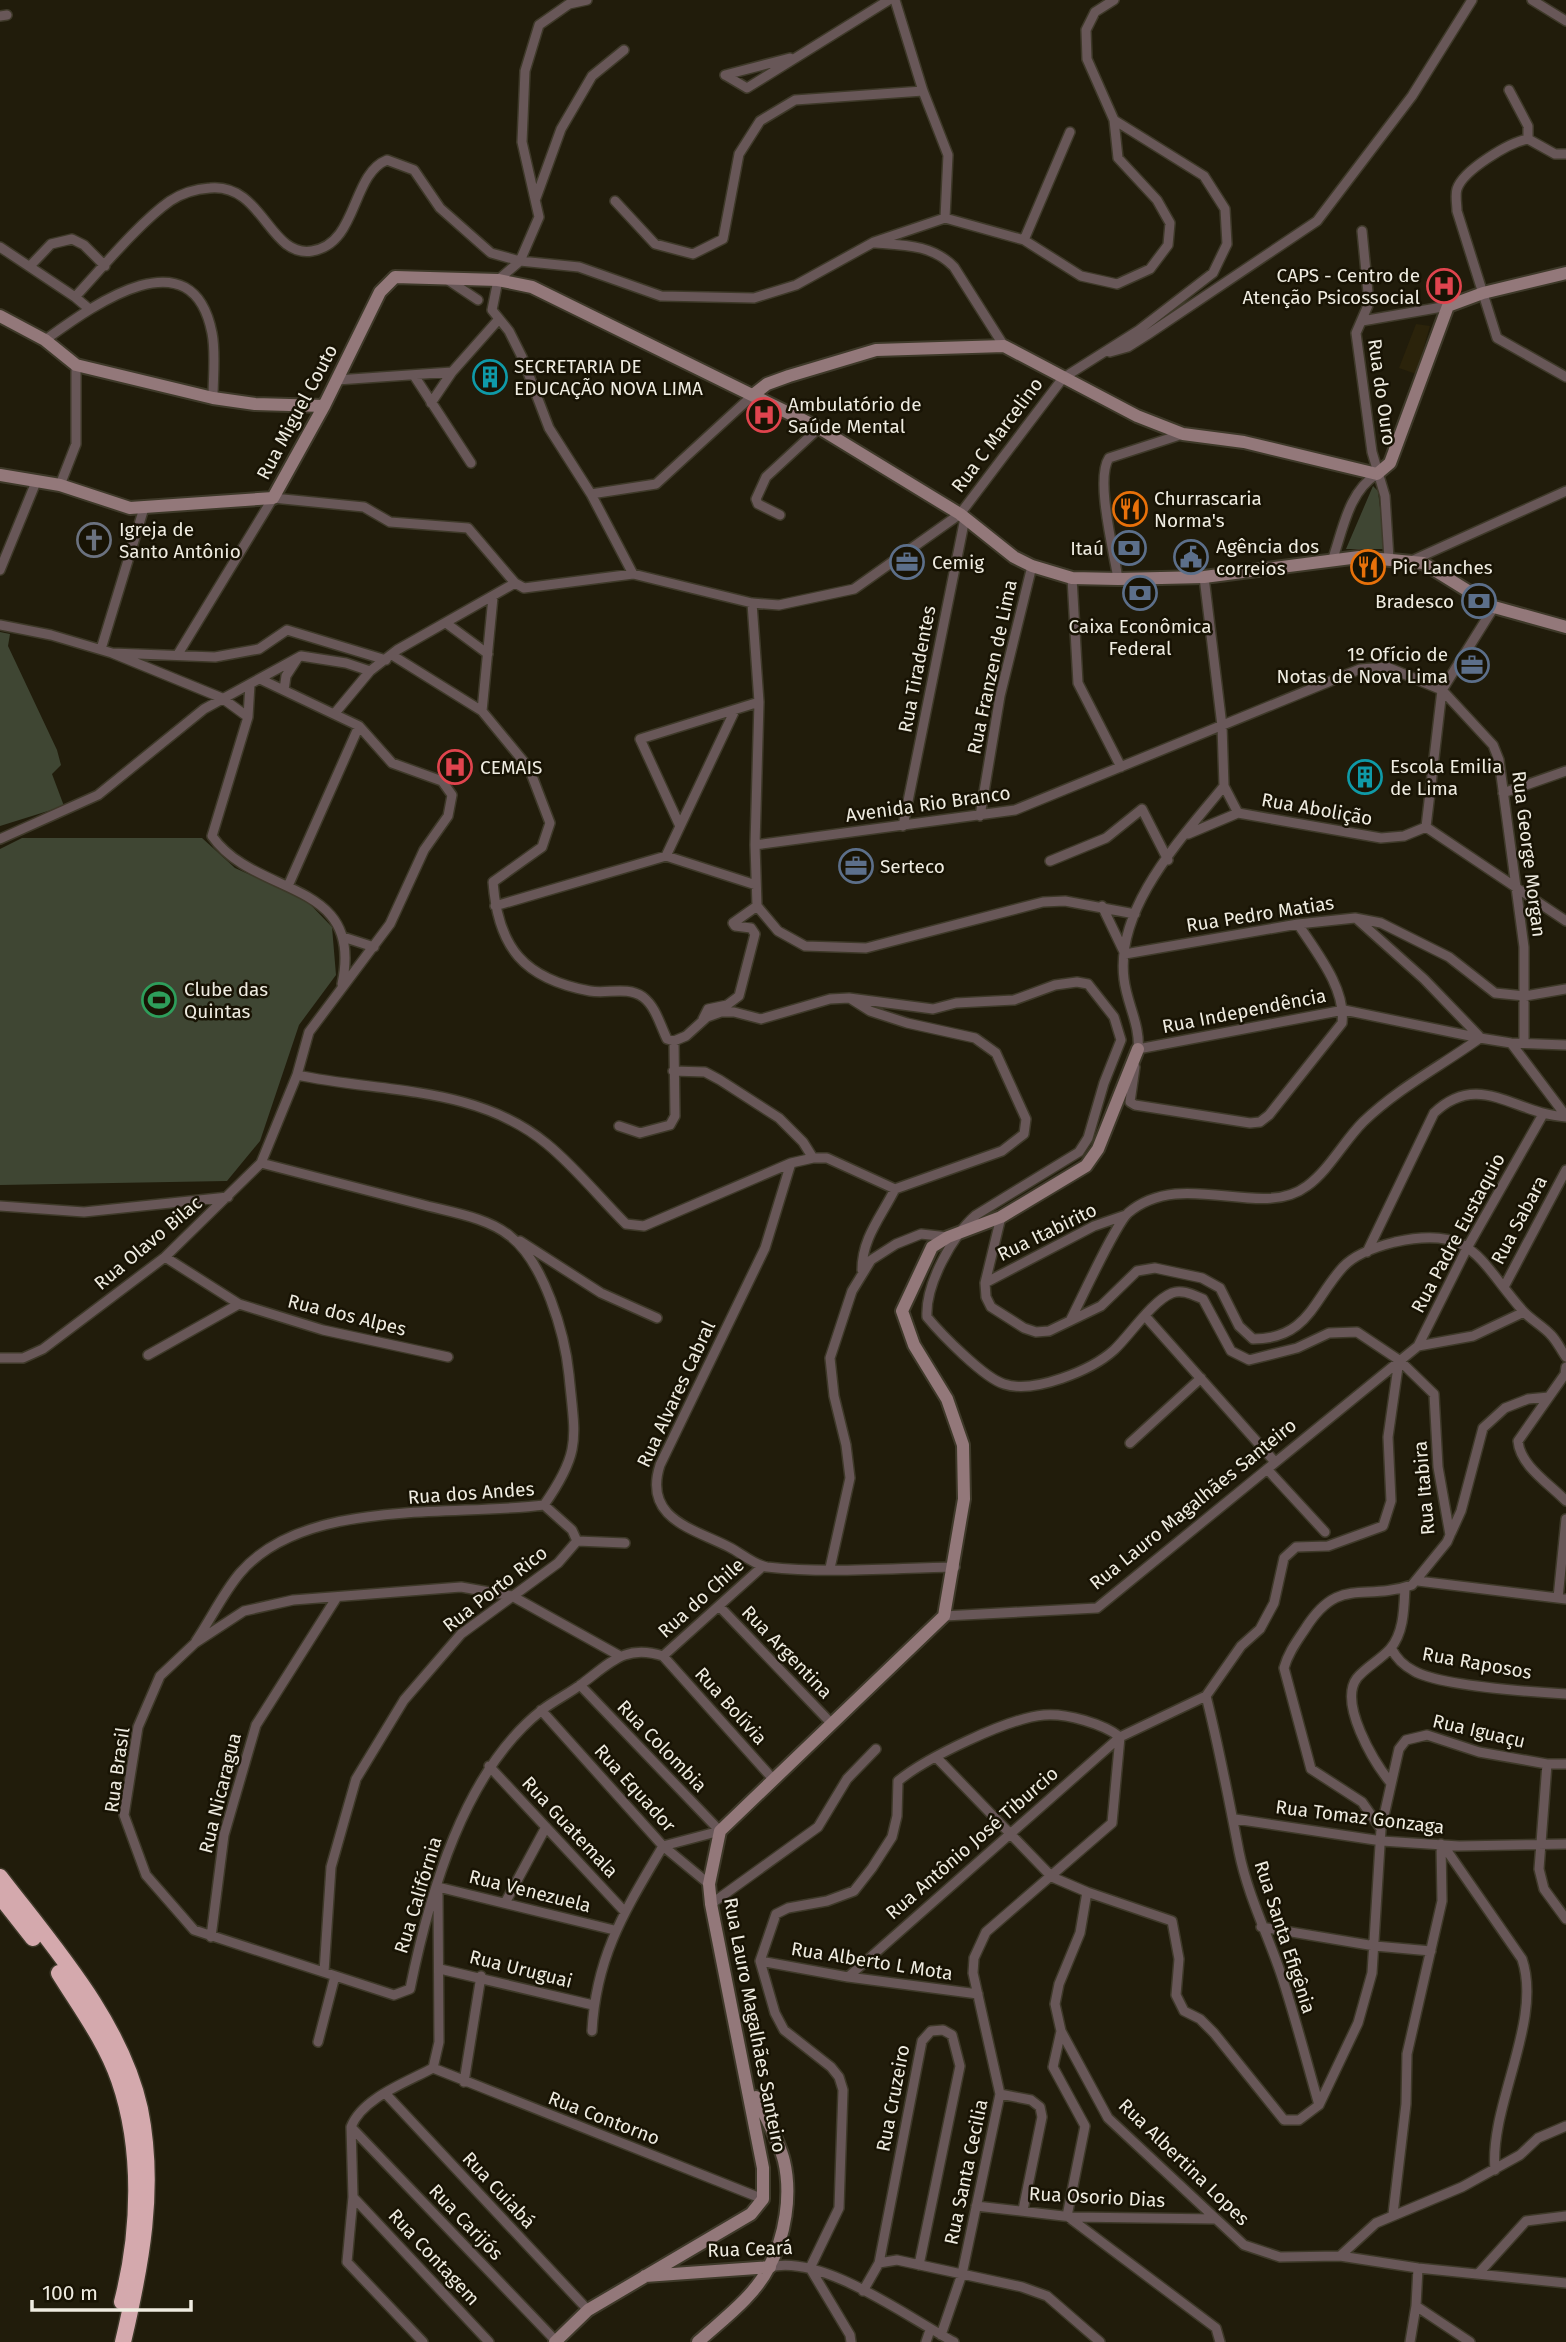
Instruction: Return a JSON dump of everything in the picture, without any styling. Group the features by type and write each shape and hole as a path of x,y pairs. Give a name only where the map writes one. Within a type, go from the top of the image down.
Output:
{"highway":[{"path":"0,1877 100,2016 117,2046 139,2108 147,2189 145,2228 141,2270 123,2342"},
{"path":"0,1896 55,1967 107,2051 120,2081 132,2131 136,2222 112,2342"}],"street":[{"path":"587,0 569,4 540,25 525,71 522,142 539,216 520,261 498,280 492,310 522,357 549,428 592,494 633,574"},
{"path":"802,55 725,75 747,88 802,55 889,0"},
{"path":"895,0 923,90 948,155 945,218"},
{"path":"75,297 169,202 193,189 221,187 245,197 284,244 295,251 323,248 338,237 373,172 387,160 414,170 440,208 491,253 520,261 579,267 661,296 754,298 796,285 874,242 945,218 1024,240 1082,276 1117,284 1150,269 1168,245 1170,223 1157,200 1118,158 1114,120 1087,59 1086,30 1095,12 1114,0"},
{"path":"1098,356 1128,347 1318,221 1412,96 1472,0"},
{"path":"1532,0 1566,21"},
{"path":"536,200 561,129 586,86 592,76 624,50"},
{"path":"615,201 655,244 693,254 723,239 738,154 760,121 794,100 923,90"},
{"path":"1508,90 1528,126 1528,139"},
{"path":"1063,378 1139,330 1213,273 1227,244 1225,209 1204,176 1114,120"},
{"path":"1024,240 1070,132"},
{"path":"1566,154 1555,154 1528,139 1515,141 1484,162 1457,190 1457,211 1497,338 1566,377"},
{"name":"Rua do Ouro","path":"1362,231 1369,303 1356,333 1377,474 1385,496 1390,559"},
{"path":"31,265 51,244 72,239 85,245 104,266"},
{"path":"874,242 919,246 945,257 1004,346 1137,416 1183,434 1244,442 1377,474"},
{"path":"0,247 31,265 88,309"},
{"path":"1362,321 1448,306 1483,293 1566,273"},
{"name":"Rua Miguel Couto","path":"178,654 273,498 324,406 380,292 395,277 498,280 532,287 819,428 962,516 1014,557 1032,566 1072,578 1203,577 1359,557 1390,559 1423,563 1494,607 1566,627"},
{"path":"447,279 478,300"},
{"path":"45,340 88,309 150,282 168,281 192,291 205,310 212,334 213,398"},
{"path":"1332,561 1355,494 1363,483 1390,463 1448,306"},
{"path":"0,316 45,340 76,365 213,398 255,404 324,406"},
{"path":"431,403 452,372 499,319"},
{"path":"592,494 656,484 767,384 789,376 876,351 1004,346"},
{"path":"60,485 76,444 76,365"},
{"path":"337,380 415,377 452,372"},
{"path":"415,377 471,463"},
{"name":"Rua C Marcelino","path":"962,516 1063,378"},
{"path":"780,515 758,504 756,499 766,477 819,428"},
{"path":"1118,579 1105,500 1105,464 1109,458 1183,434"},
{"path":"0,475 60,485 130,508 273,498 364,507 390,522 468,528 515,583 524,588 633,574 752,603 779,606 854,589 962,516"},
{"path":"0,570 36,482"},
{"path":"1410,561 1566,491"},
{"path":"101,649 144,508"},
{"name":"Rua Tiradentes","path":"903,826 962,516"},
{"name":"Rua Franzen de Lima","path":"980,816 1000,696 1032,566"},
{"path":"1203,577 1222,726 1224,786 1238,813"},
{"path":"1072,578 1078,684 1121,767"},
{"path":"335,713 370,671 389,657 515,583"},
{"path":"482,711 493,597"},
{"path":"752,603 759,702 755,845 757,906 778,931 805,946 866,948 1043,902 1065,901 1135,914"},
{"path":"1494,607 1442,690 1426,827 1566,921"},
{"path":"446,623 488,654"},
{"path":"0,625 51,635 112,653 222,698 248,717"},
{"path":"112,653 215,657 259,649 287,629 389,657 482,711 529,768 550,823 542,847 494,882 495,906 516,957 527,967 591,991 629,991 642,997 652,1007 667,1039 674,1041 686,1036 703,1020 721,1012 734,1012 761,1019 772,1018 830,999 849,998 933,1009 956,1003 1014,1000 1055,985 1077,982 1088,984 1097,992 1120,1029 1121,1040 1104,1083 1088,1138 1079,1152 976,1215 954,1235 921,1234 896,1244 871,1260 862,1270 852,1291 830,1359 834,1396 850,1478 830,1568"},
{"path":"0,839 98,795 204,709 301,656 346,663 370,671"},
{"path":"284,690 286,676 301,656"},
{"name":"Avenida Rio Branco","path":"755,845 1015,810 1374,666 1402,671 1442,690"},
{"path":"228,1197 261,1163 297,1075 309,1032 390,923 424,850 448,816 452,795 442,781 392,762 359,726 260,679"},
{"path":"250,684 248,717 212,836 223,853 311,896 339,924 346,967 341,989"},
{"name":"Rua George Morgan","path":"1442,690 1493,745 1499,760 1524,947 1524,1043"},
{"path":"679,824 639,739 759,702"},
{"path":"666,856 735,710"},
{"path":"288,886 359,726"},
{"path":"1503,793 1566,771"},
{"path":"1224,786 1184,836 1139,900 1135,914 1125,954 1124,980 1137,1022 1138,1049 1130,1097 1135,1105 1250,1123 1260,1122 1342,1023 1344,1010 1327,968 1298,923"},
{"path":"1050,861 1106,838 1142,809 1168,860"},
{"name":"Rua Abolição","path":"1184,836 1238,813 1381,838 1404,836 1426,827"},
{"path":"495,906 666,856 756,884"},
{"path":"703,1020 708,1009 727,1004 739,996 755,934 751,928 735,926 733,923 757,906"},
{"path":"1102,906 1125,954"},
{"path":"1355,918 1381,923 1449,957 1495,993 1525,996 1566,989"},
{"name":"Rua Pedro Matias","path":"1125,954 1298,923 1355,918 1424,979 1480,1038"},
{"path":"343,937 374,947"},
{"path":"849,998 870,1011 907,1023 975,1038 996,1052 1026,1119 1024,1134 1002,1151 895,1189 868,1235 862,1252 862,1270"},
{"name":"Rua Independência","path":"1138,1049 1344,1010 1511,1043 1566,1045"},
{"name":"Rua Itabirito","path":"985,1283 1094,1226 1126,1215 1150,1199 1170,1193 1284,1197 1307,1186 1362,1123 1398,1091 1480,1038"},
{"path":"619,1126 639,1133 670,1125 675,1116 674,1041"},
{"path":"1511,1043 1566,1117"},
{"path":"592,2031 593,2005 614,1930 663,1846 720,1831 830,1722 944,1616 955,1567 964,1499 963,1445 947,1399 914,1345 902,1311 932,1247 954,1235 1001,1217 1086,1166 1098,1149 1138,1049"},
{"path":"673,1071 694,1070 720,1080 779,1118 798,1136 813,1158"},
{"path":"297,1075 444,1096 501,1117 546,1143 626,1224 644,1226 791,1163 813,1158 827,1158 895,1189"},
{"path":"1367,1252 1434,1114 1446,1102 1475,1093 1492,1096 1542,1116 1566,1117"},
{"name":"Rua Padre Eustaquio","path":"1399,1360 1418,1346 1467,1248 1542,1116"},
{"name":"Rua dos Andes","path":"195,1643 241,1573 271,1547 311,1527 347,1518 544,1505 565,1476 576,1442 568,1364 550,1295 528,1256 510,1235 469,1217 261,1163"},
{"name":"Rua Alvares Cabral","path":"791,1163 765,1248 660,1465 654,1484 659,1503 680,1524 763,1566 955,1567"},
{"name":"Rua Sabara","path":"1504,1287 1566,1170"},
{"name":"Rua Olavo Bilac","path":"0,1206 84,1212 228,1197"},
{"name":"Rua Olavo Bilac","path":"0,1358 23,1358 43,1349 165,1256 228,1197"},
{"path":"1070,1321 1126,1215"},
{"path":"1001,1217 985,1283 991,1307 1024,1328 1036,1332 1049,1331 1101,1306 1137,1271 1155,1268 1202,1278 1220,1288 1239,1326 1253,1339 1271,1339 1299,1325 1344,1265 1367,1252 1426,1235 1444,1237 1467,1248 1485,1261 1524,1312 1552,1335 1566,1357"},
{"path":"510,1235 601,1293 657,1318"},
{"name":"Rua Itabira","path":"954,1235 926,1301 927,1317 986,1375 1005,1385 1046,1383 1088,1367 1112,1352 1160,1300 1174,1292 1203,1299 1231,1351 1249,1360 1297,1348 1329,1333 1357,1332 1399,1360 1434,1394 1438,1466 1450,1535 1418,1581"},
{"name":"Rua dos Alpes","path":"165,1256 239,1304 323,1330 448,1357"},
{"path":"148,1355 239,1304"},
{"path":"1418,1346 1473,1336 1524,1312"},
{"path":"1146,1317 1201,1378 1325,1532"},
{"path":"1206,1696 1241,1646 1265,1620 1274,1603 1284,1558 1296,1547 1328,1546 1383,1526 1391,1501 1388,1437 1399,1360"},
{"name":"Rua Lauro Magalhães Santeiro","path":"944,1616 1097,1608 1399,1360"},
{"path":"1566,1367 1549,1398 1518,1441 1519,1451 1527,1463 1566,1501"},
{"path":"1130,1443 1201,1378"},
{"path":"1450,1535 1461,1511 1483,1427 1505,1408 1528,1399 1549,1398"},
{"path":"544,1505 572,1530 577,1541 625,1543"},
{"path":"1381,1829 1362,1802 1311,1769 1284,1668 1311,1620 1327,1600 1344,1594 1405,1587 1418,1581 1562,1599 1566,1519"},
{"name":"Rua Porto Rico","path":"324,1972 331,1867 356,1779 404,1700 461,1634 558,1563 577,1541"},
{"name":"Rua do Chile","path":"663,1656 763,1566"},
{"name":"Rua Brasil","path":"394,1995 194,1930 146,1875 124,1815 138,1727 160,1676 195,1643 244,1611 293,1600 461,1587 512,1595 620,1656"},
{"path":"1390,1782 1374,1761 1357,1723 1353,1692 1356,1679 1391,1648 1399,1634 1405,1587"},
{"name":"Rua Nicaragua","path":"211,1937 224,1835 256,1724 337,1597"},
{"name":"Rua Argentina","path":"719,1606 830,1722"},
{"name":"Rua Raposos","path":"1391,1648 1397,1660 1416,1673 1474,1684 1566,1694"},
{"path":"620,1656 639,1651 663,1656"},
{"name":"Rua Califórnia","path":"394,1995 410,1989 423,1925 438,1888 449,1847 489,1766 541,1710 620,1656"},
{"name":"Rua Bolívia","path":"663,1656 773,1779"},
{"name":"Rua Colombia","path":"580,1685 720,1831"},
{"name":"Rua Antônio José Tiburcio","path":"848,1977 1009,1832 1120,1737 1206,1696"},
{"name":"Rua Santa Efigênia","path":"1206,1696 1218,1757 1235,1819 1239,1852 1261,1927 1281,1975 1319,2105"},
{"name":"Rua Equador","path":"541,1710 663,1846 709,1884"},
{"path":"851,2342 850,2335 810,2267 839,2208 843,2090 831,2067 784,2031 775,2013 760,1961 776,1914 788,1908 827,1901 854,1891 892,1837 897,1816 898,1781 917,1766 1004,1725 1045,1714 1105,1725 1120,1737 1112,1823 1052,1877"},
{"name":"Rua Iguaçu","path":"1319,2105 1358,2023 1372,1973 1381,1829 1399,1749 1406,1740 1415,1735 1427,1735 1479,1752 1547,1764 1566,1764"},
{"path":"711,1904 818,1827 847,1779 876,1749"},
{"path":"937,1758 1052,1877 1172,1921 1179,1959 1177,1995 1184,2011 1200,2019 1214,2034 1284,2120 1299,2120 1319,2105"},
{"path":"1547,1764 1539,1869 1544,1889 1566,1919"},
{"name":"Rua Guatemala","path":"489,1766 625,1912"},
{"name":"Rua Tomaz Gonzaga","path":"1235,1819 1382,1841 1566,1844"},
{"path":"505,1903 546,1828"},
{"name":"Rua Lauro Magalhães Santeiro","path":"720,1831 709,1884 711,1904 764,2168 763,2199"},
{"path":"1393,2214 1406,2104 1407,2054 1442,1901 1442,1844"},
{"path":"1442,1844 1522,1959 1527,1973 1518,2047 1504,2103 1495,2170"},
{"name":"Rua Santa Cecilia","path":"941,2335 962,2273 1000,2094 973,1973 974,1958 986,1932 1052,1877"},
{"path":"423,2342 347,2262 353,2197 351,2127 355,2118 385,2093 433,2068 439,2042 438,1888"},
{"name":"Rua Venezuela","path":"438,1888 614,1930"},
{"name":"Rua Albertina Lopes","path":"1087,1892 1080,1933 1059,1984 1055,2004 1061,2031 1108,2118 1244,2245 1280,2257 1340,2256 1418,2268 1566,2283"},
{"path":"1261,1927 1375,1946 1431,1951"},
{"name":"Rua Alberto L Mota","path":"760,1961 848,1977 978,1994"},
{"name":"Rua Uruguai","path":"440,1969 481,1976 593,2005"},
{"path":"318,2042 335,1976"},
{"path":"464,2082 481,1976"},
{"name":"Rua Cruzeiro","path":"879,2263 922,2041 931,2031 943,2031 952,2035 960,2066 919,2265"},
{"path":"1061,2031 1053,2067 1085,2126 1067,2216 1216,2328 1220,2333 1220,2342"},
{"name":"Rua Contorno","path":"433,2068 763,2199"},
{"path":"698,2342 755,2287 770,2267 787,2205 788,2184 783,2159 747,2077"},
{"name":"Rua Cuiabá","path":"385,2093 588,2310"},
{"path":"1000,2094 1031,2100 1040,2106 1042,2118 1023,2210"},
{"path":"1340,2256 1376,2223 1495,2170 1520,2155 1538,2138 1566,2126"},
{"name":"Rua Carijós","path":"351,2127 555,2342"},
{"name":"Rua Contagem","path":"353,2197 489,2342"},
{"path":"555,2342 588,2310 681,2252 751,2214 763,2199"},
{"name":"Rua Osorio Dias","path":"976,2206 1067,2216 1216,2219"},
{"path":"1478,2274 1526,2221 1566,2216"},
{"path":"681,2252 684,2263 691,2271"},
{"path":"863,2291 879,2263 897,2260 962,2273 1022,2287 1047,2296 1100,2342"},
{"name":"Rua Ceará","path":"641,2277 782,2264 810,2267 863,2291 954,2342"},
{"path":"1410,2342 1418,2268"},
{"path":"1416,2306 1471,2342"},
{"path":"926,2342 930,2330"}],"shaded area":[{"path":"1416,324 1430,326 1416,374 1399,368"},
{"name":"Ambulatório de Saúde Mental","path":"757,406 779,418 773,427 750,412"}],"green space":[{"path":"1373,486 1378,491 1385,549 1346,549"},
{"path":"0,632 10,634 8,646 57,750 61,765 52,774 64,806 0,826"},
{"name":"Clube das Quintas","path":"22,838 202,838 235,868 306,900 332,927 336,975 299,1025 260,1141 227,1181 0,1185 0,849"}],"place":[{"name":"CAPS - Centro de Atenção Psicossocial","path":"1444,286"},
{"name":"SECRETARIA DE EDUCAÇÃO NOVA LIMA","path":"490,377"},
{"name":"Ambulatório de Saúde Mental","path":"764,415"},
{"name":"Churrascaria Norma's","path":"1130,509"},
{"name":"Igreja de Santo Antônio","path":"94,540"},
{"name":"Itaú","path":"1129,548"},
{"name":"Agência dos correios","path":"1191,557"},
{"name":"Cemig","path":"907,562"},
{"name":"Pic Lanches","path":"1368,567"},
{"name":"Caixa Econômica Federal","path":"1140,593"},
{"name":"Bradesco","path":"1479,601"},
{"name":"1º Ofício de Notas de Nova Lima","path":"1472,665"},
{"name":"CEMAIS","path":"455,767"},
{"name":"Escola Emilia de Lima","path":"1365,777"},
{"name":"Serteco","path":"856,866"},
{"name":"Clube das Quintas","path":"159,1000"}]}
